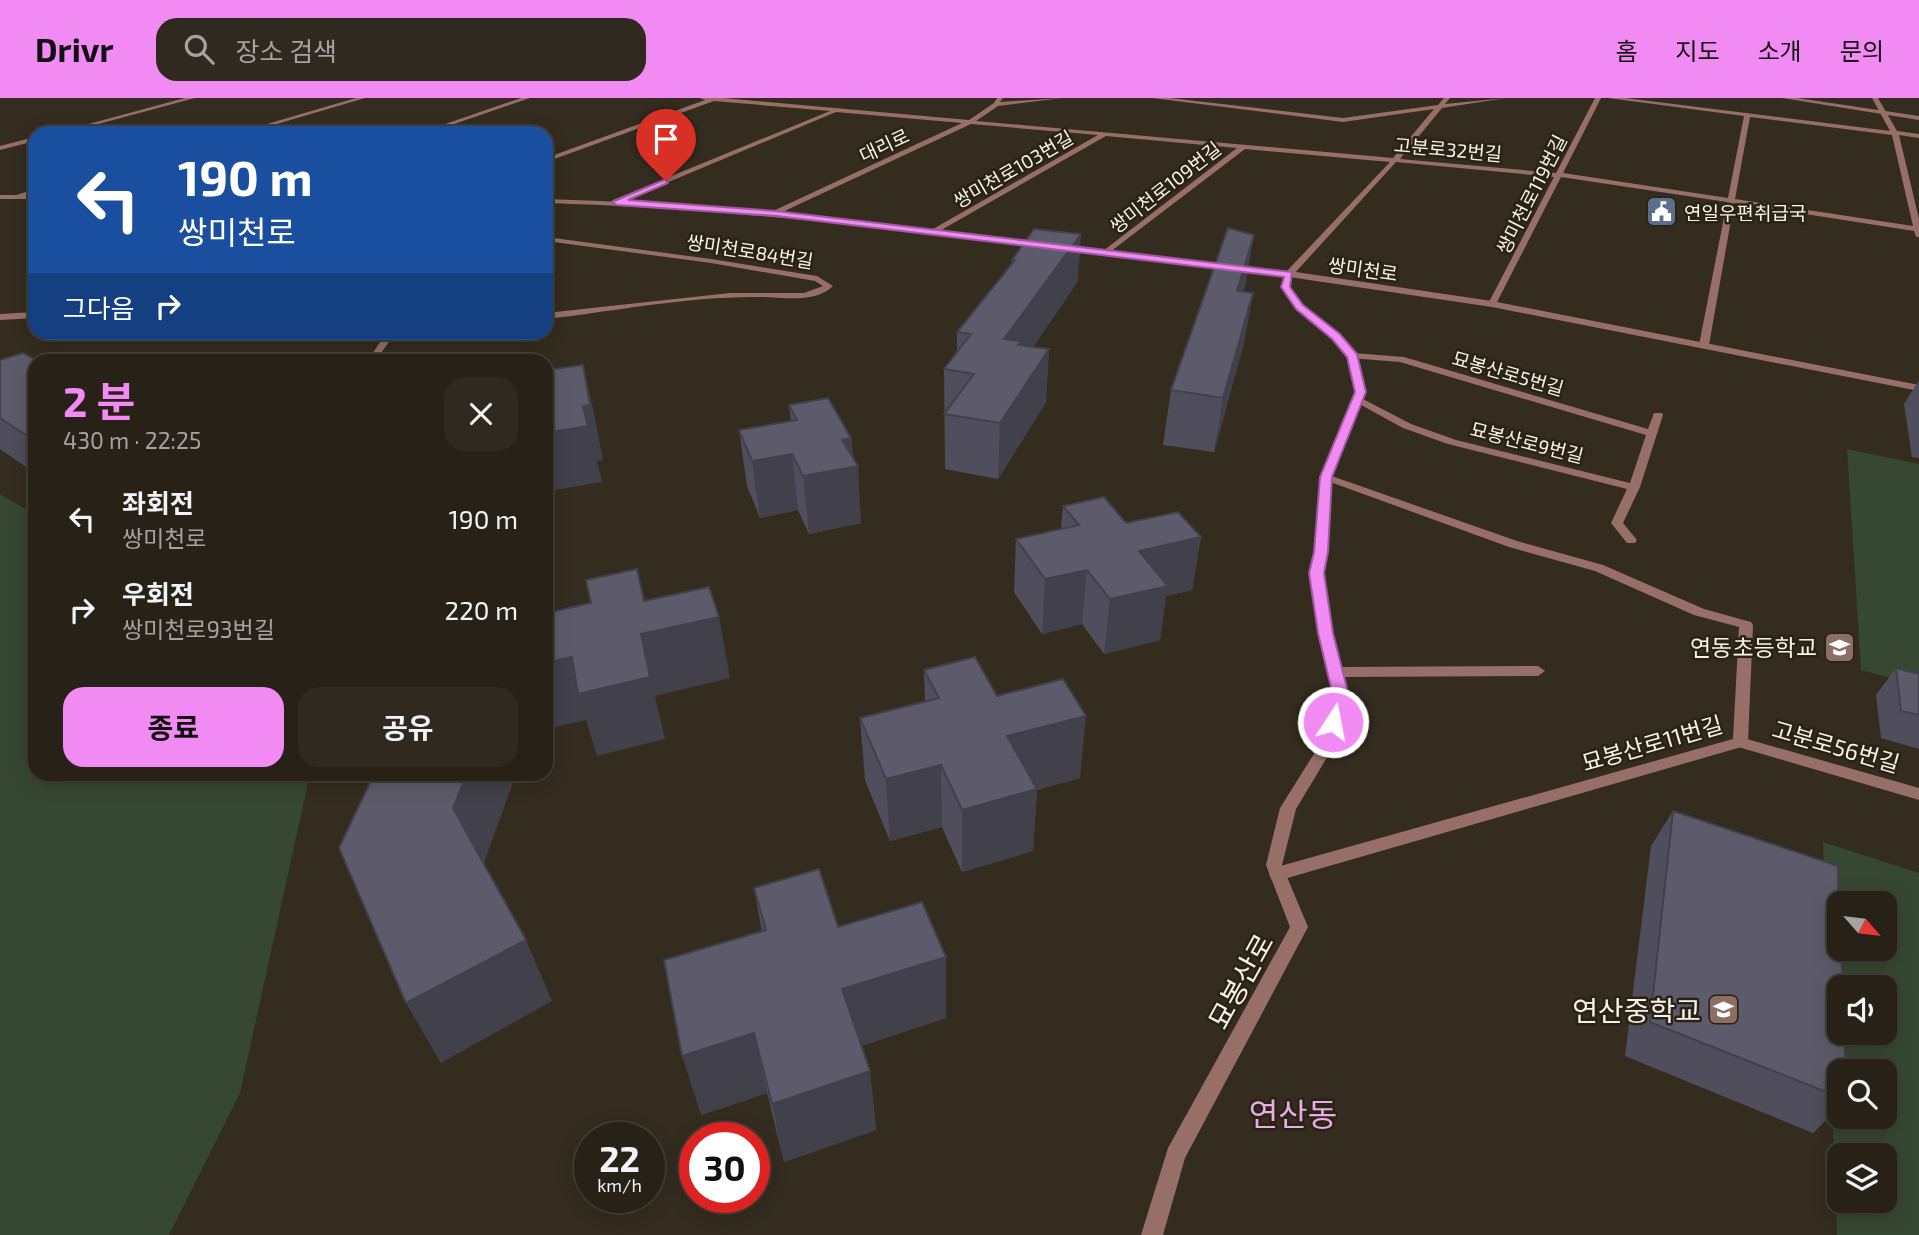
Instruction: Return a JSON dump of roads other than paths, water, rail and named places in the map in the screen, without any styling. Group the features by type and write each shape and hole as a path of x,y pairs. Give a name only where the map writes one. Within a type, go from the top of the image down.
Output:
{"street":[{"path":"85,126 192,98"},
{"path":"264,126 362,98"},
{"path":"443,126 527,98"},
{"name":"고분로32번길","path":"703,98 1559,175 1918,231"},
{"path":"998,101 1060,98"},
{"path":"1155,98 1343,120 1503,98"},
{"path":"1353,356 1336,337 1299,307 1286,287 1289,274 1395,160 1447,98"},
{"name":"쌍미천로119번길","path":"1492,304 1598,98"},
{"path":"1611,98 1919,135"},
{"path":"1785,98 1919,118"},
{"path":"1875,98 1895,133 1918,231"},
{"path":"553,157 714,99"},
{"name":"대리로","path":"776,213 972,121 998,101"},
{"path":"617,202 838,110"},
{"path":"1704,345 1747,115"},
{"name":"쌍미천로103번길","path":"936,231 1105,134"},
{"path":"0,148 28,141"},
{"name":"쌍미천로109번길","path":"1106,253 1244,146"},
{"path":"14,197 28,193"},
{"path":"0,197 28,197"},
{"name":"쌍미천로","path":"553,201 617,202 776,213 1289,274 1492,304 1919,388"},
{"name":"쌍미천로84번길","path":"553,240 711,261 817,279 829,286 821,293 803,295 757,294 553,315"},
{"path":"0,317 28,316"},
{"name":"묘봉산로","path":"1152,1235 1175,1155 1299,927 1274,865 1288,808 1324,748 1341,696 1317,573 1326,477 1360,392 1353,356"},
{"name":"묘봉산로5번길","path":"1353,356 1401,359 1652,433"},
{"name":"묘봉산로9번길","path":"1357,400 1407,426 1452,442 1634,487"},
{"path":"1631,540 1617,523 1634,487 1658,415"},
{"name":"묘봉산로11번길","path":"1277,874 1740,742 1746,625 1699,612 1599,568 1513,544 1326,477"},
{"path":"1335,673 1538,671"},
{"name":"고분로56번길","path":"1740,742 1919,794"}],"place":[{"name":"연일우편취급국","path":"1661,212"},
{"name":"연동초등학교","path":"1840,647"},
{"name":"연산중학교","path":"1724,1010"}],"district":[{"name":"연산동","path":"1293,1113"}]}
